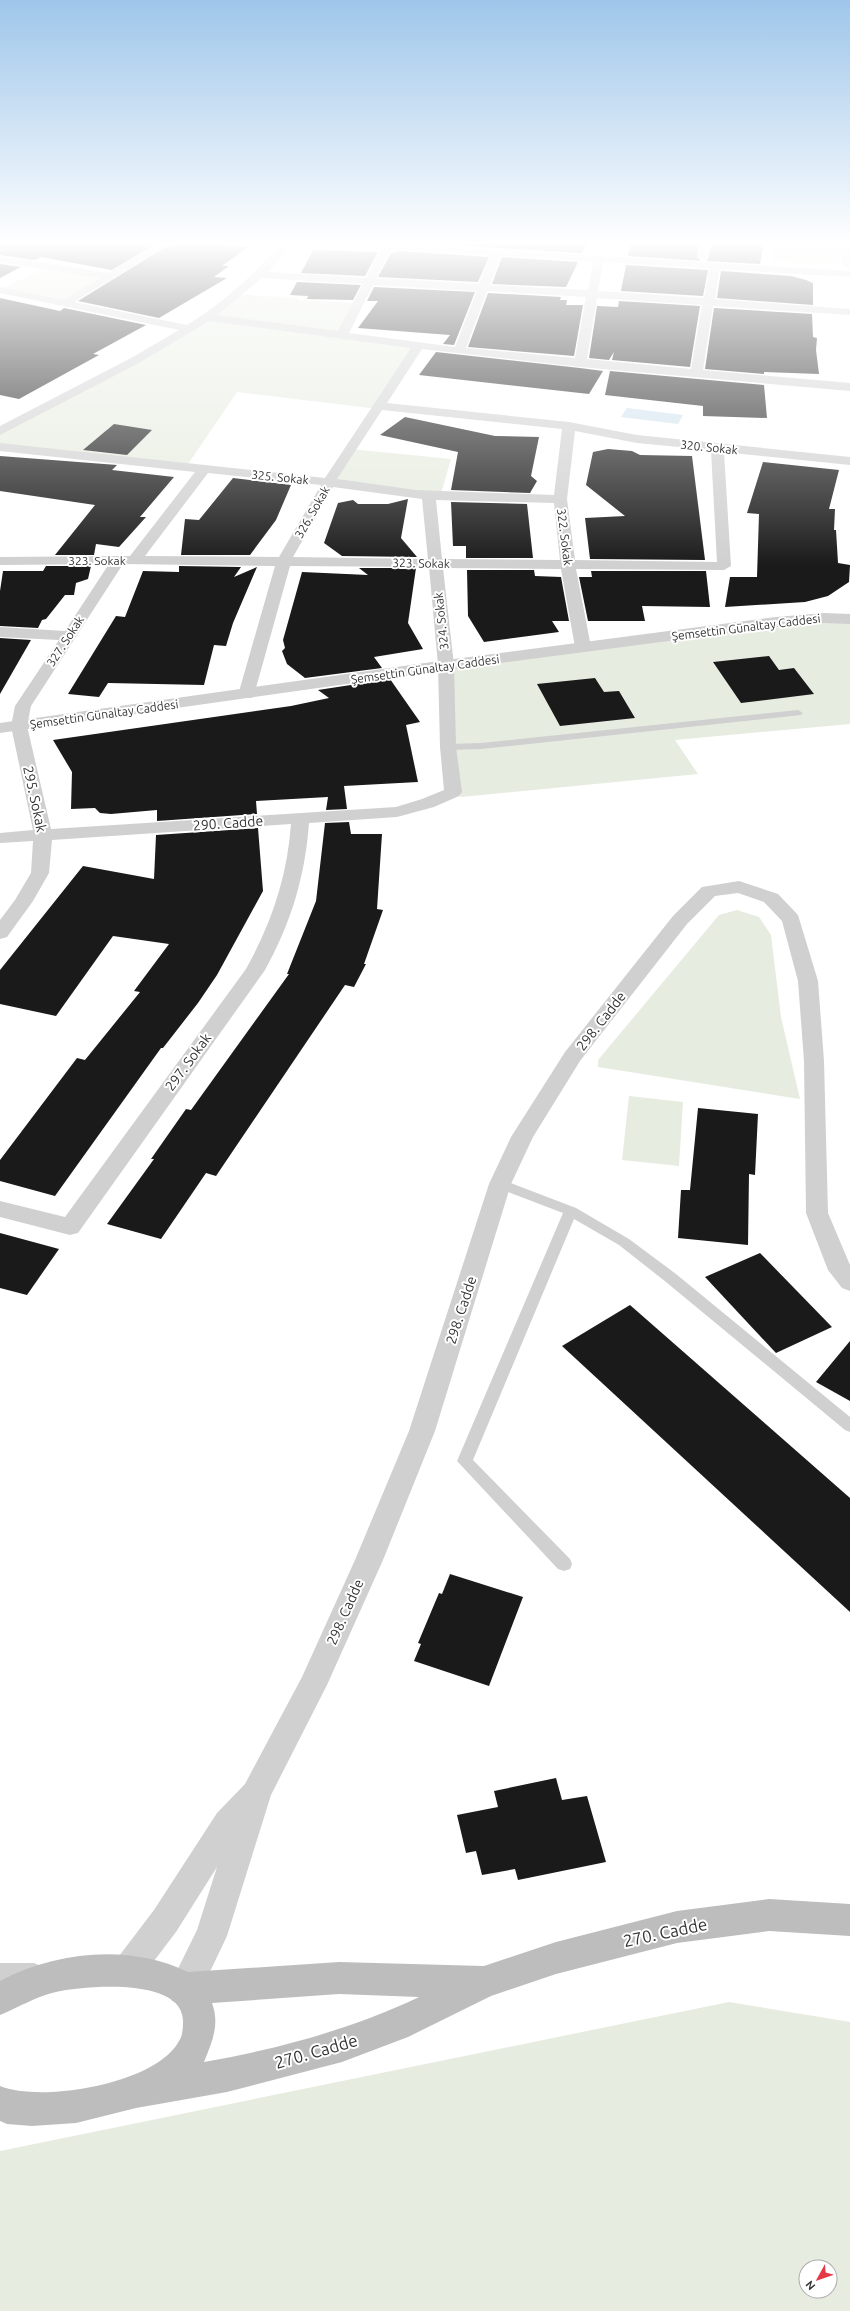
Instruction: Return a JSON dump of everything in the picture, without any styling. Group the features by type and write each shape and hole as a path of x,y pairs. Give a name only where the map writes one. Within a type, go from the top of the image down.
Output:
{"main road":[{"name":"270. Cadde","path":"2,2107 57,2109 101,2101 136,2092 227,2075 342,2045 396,2025 485,1982 556,1958 677,1927 769,1915 850,1920"},
{"name":"270. Cadde","path":"0,1999 41,1979 67,1974 127,1971 154,1975 184,1989 193,1997 198,2011 200,2026 197,2042 181,2066 163,2078 136,2092"},
{"name":"270. Cadde","path":"184,1989 339,1978 485,1982"}],"street":[{"path":"0,432 151,351"},
{"name":"326. Sokak","path":"246,695 284,561 329,482 415,351"},
{"path":"459,351 850,387"},
{"path":"580,363 582,351"},
{"path":"696,373 700,351"},
{"name":"320. Sokak","path":"380,406 569,426 637,439 850,461"},
{"path":"6,415 19,421"},
{"name":"322. Sokak","path":"569,426 560,499 568,565 583,647"},
{"name":"325. Sokak","path":"0,447 329,482 370,490 429,497 560,499"},
{"name":"323. Sokak","path":"0,561 284,561 724,566 717,448"},
{"name":"327. Sokak","path":"19,726 23,706 68,636 127,560 204,469"},
{"name":"324. Sokak","path":"429,497 446,665 448,747 453,792"},
{"name":"Şemsettin Günaltay Caddesi","path":"0,728 246,695 446,665 776,622 824,618 850,619"},
{"path":"0,632 68,636"},
{"name":"295. Sokak","path":"0,933 24,901 40,873 43,834 19,726"},
{"name":"290. Cadde","path":"0,838 397,812 428,804 453,792"},
{"name":"297. Sokak","path":"0,1209 70,1227 255,970 274,937 288,900 298,852 300,818"},
{"name":"298. Cadde","path":"257,1791 313,1685 369,1560 422,1431 500,1184 522,1137 572,1057 680,920 709,891 739,887 771,898 792,920 808,981 814,1061 816,1213 836,1264 850,1282"},
{"path":"127,1971 165,1921 228,1823 257,1791"},
{"path":"184,1989 210,1936 257,1791"},
{"name":"270. Cadde","path":"0,1979 41,1979"}],"lane":[{"path":"448,747 480,746 798,713"},
{"path":"500,1184 571,1211 624,1242 671,1278 850,1426"},
{"path":"564,1564 465,1461 571,1211"}],"shaded area":[{"path":"150,351 415,351 378,409 237,392 186,467 0,447 0,431"},
{"path":"351,449 451,459 440,497 329,482"},
{"path":"850,619 850,724 675,740 698,774 461,797 453,792 446,665 776,622"},
{"path":"737,910 759,917 771,935 781,1017 800,1099 598,1067 598,1060 719,915"},
{"path":"629,1096 683,1102 679,1166 622,1160"},
{"path":"729,2002 850,2022 850,2311 0,2311 0,2151"}],"water":[{"path":"627,408 683,415 678,424 621,417"}],"building":[{"path":"0,351 99,351 93,354 99,355 19,399 0,395"},
{"path":"513,351 575,351 574,356"},
{"path":"590,351 693,351 690,367 612,360 614,352 609,360 589,358"},
{"path":"708,351 816,351 819,374 764,372 764,374 705,369"},
{"path":"436,352 603,371 589,394 419,375"},
{"path":"610,371 764,385 767,418 703,416 703,406 605,395"},
{"path":"405,417 495,436 539,437 531,476 537,481 530,493 451,490 458,452 380,435"},
{"path":"114,424 152,430 127,455 83,450"},
{"path":"608,449 632,451 640,455 692,456 705,560 590,559 585,518 625,516 586,485 593,452"},
{"path":"0,456 117,465 112,470 174,477 140,517 146,517 119,547 96,544 94,555 55,555 95,505 0,491"},
{"path":"763,462 839,470 829,509 835,509 834,530 836,530 838,563 850,565 849,582 828,596 805,602 725,607 730,577 757,577 759,514 747,513"},
{"path":"233,478 291,485 276,520 250,555 181,555 185,519 199,520"},
{"path":"408,499 401,538 417,557 342,556 324,543 338,503 353,500 358,504 388,504"},
{"path":"451,502 527,504 533,558 466,558 466,546 453,546"},
{"path":"46,566 91,566 88,579 76,583 74,595 65,595 46,619 42,620 38,628 0,626 0,591 3,571 43,571"},
{"path":"179,566 241,567 234,577 257,567 233,623 226,646 214,645 204,685 108,683 99,697 68,694 116,616 125,617 143,571 179,572"},
{"path":"359,568 416,568 408,623 423,649 374,657 382,668 305,678 287,664 282,651 285,648 283,640 302,572 368,575"},
{"path":"467,570 534,570 535,576 561,577 569,621 552,621 559,632 484,642 468,616"},
{"path":"591,571 706,571 710,607 642,606 645,621 588,621 579,577 592,577"},
{"path":"0,638 31,640 0,694"},
{"path":"769,656 779,670 794,668 814,694 741,703 713,662"},
{"path":"595,678 604,692 619,691 635,718 560,726 537,684"},
{"path":"390,679 420,722 406,725 418,782 344,786 347,809 326,810 328,797 256,801 257,814 157,821 157,810 111,814 100,813 95,808 71,809 72,772 53,740 291,706 329,698 318,690"},
{"path":"349,822 351,834 382,834 377,909 383,910 364,964 366,964 354,987 345,985 216,1176 206,1173 161,1239 107,1224 154,1159 151,1159 186,1109 191,1110 289,974 287,974 316,901 325,823"},
{"path":"258,828 263,891 217,975 198,1003 163,1048 161,1048 55,1196 0,1181 0,1160 77,1058 85,1060 140,992 134,991 169,944 113,936 56,1016 0,1004 0,970 83,866 154,879 156,835"},
{"path":"698,1108 758,1114 755,1175 749,1174 748,1245 678,1238 681,1190 690,1190"},
{"path":"0,1233 59,1249 27,1295 0,1288"},
{"path":"760,1253 832,1327 776,1353 705,1277"},
{"path":"630,1305 850,1498 850,1612 562,1346"},
{"path":"850,1341 850,1401 816,1382"},
{"path":"450,1574 523,1597 489,1686 414,1661 421,1644 418,1643 439,1593 442,1594"},
{"path":"556,1778 562,1800 587,1796 606,1862 518,1880 515,1869 482,1875 476,1851 466,1853 457,1815 498,1807 494,1791"}]}
